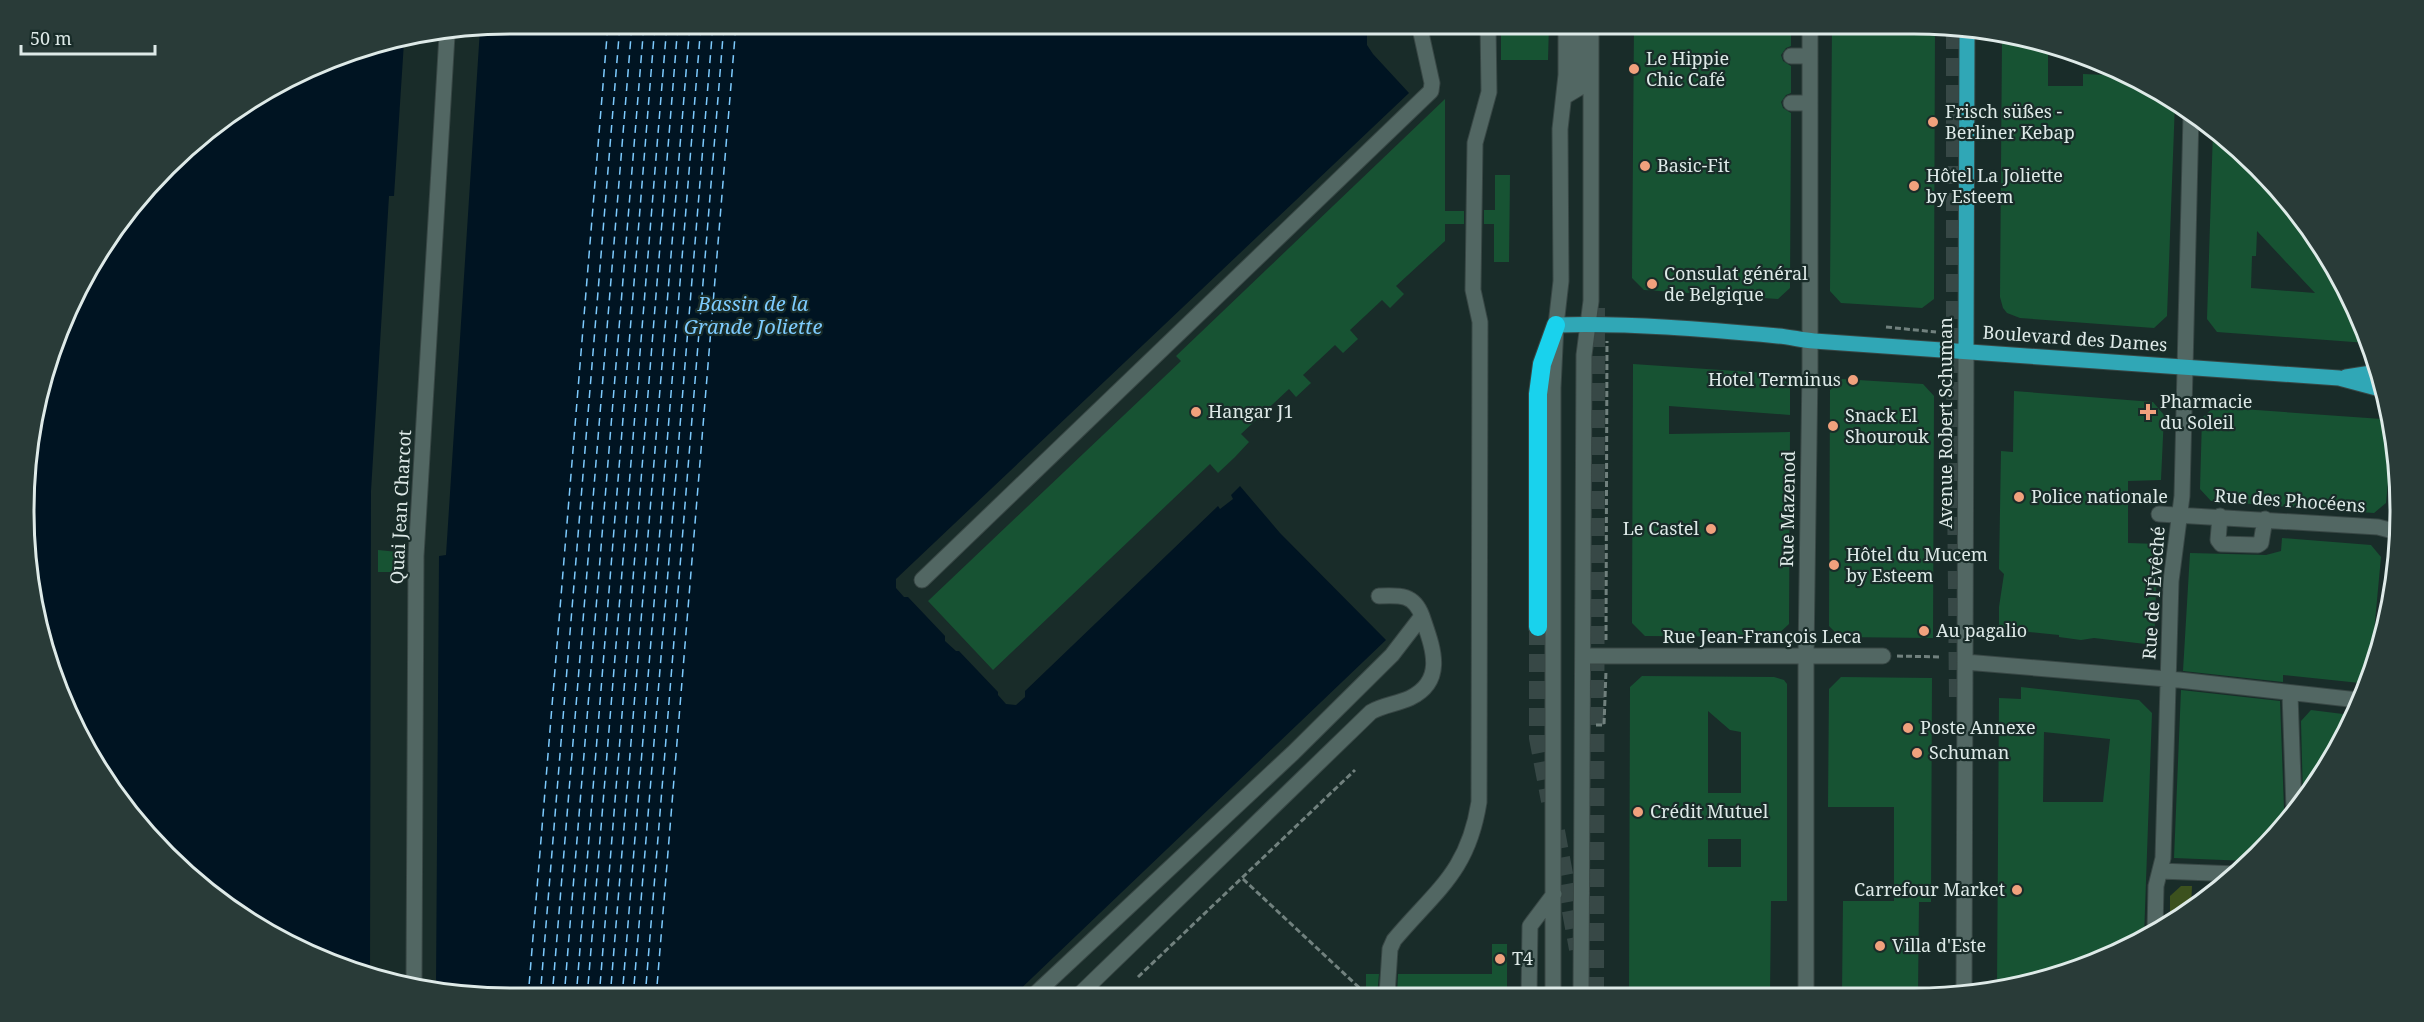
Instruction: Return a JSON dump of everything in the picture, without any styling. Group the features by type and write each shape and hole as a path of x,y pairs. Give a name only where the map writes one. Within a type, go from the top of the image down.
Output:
{"highway":[{"path":"1538,627 1538,394 1542,364 1556,325"}],"main road":[{"name":"Avenue Robert Schuman","path":"1966,350 1967,38"},
{"name":"Boulevard des Dames","path":"1556,325 1589,324 1688,329 1780,336 1810,341 1966,350 2339,378 2373,387"},
{"name":"Boulevard des Dames","path":"2339,378 2369,373"}],"street":[{"path":"922,580 1431,91 1432,83 1421,34"},
{"path":"1388,988 1390,949 1394,940 1449,879 1473,835 1479,802 1480,322 1473,290 1475,143 1489,92 1488,34"},
{"path":"1553,988 1553,400 1556,325 1561,281 1560,129 1566,75 1566,34"},
{"path":"1564,97 1579,88 1579,34"},
{"path":"1581,988 1584,355 1589,324 1591,34"},
{"name":"Rue Mazenod","path":"1806,988 1810,34"},
{"name":"Quai Jean Charcot","path":"414,977 416,556 447,39"},
{"path":"1791,56 1810,56"},
{"path":"1791,103 1810,103"},
{"name":"Rue de l'Évêché","path":"2154,922 2156,886 2164,846 2171,581 2182,485 2191,124"},
{"name":"Avenue Robert Schuman","path":"1965,984 1966,350"},
{"name":"Rue des Phocéens","path":"2159,514 2265,519 2378,527 2389,530"},
{"path":"2220,516 2218,540 2221,544 2258,545 2261,543 2265,519"},
{"path":"1086,988 1371,712 1380,706 1408,699 1421,691 1431,678 1435,663 1434,649 1418,606 1410,599 1396,595 1379,596"},
{"path":"1042,988 1293,753 1392,655 1422,616"},
{"name":"Rue Jean-François Leca","path":"1583,656 1883,656"},
{"path":"1965,662 2167,679 2350,699"},
{"path":"2290,693 2294,797"},
{"path":"2160,872 2221,874"},
{"path":"1529,988 1530,926 1554,894"}],"path":[{"path":"1606,647 1607,350"},
{"name":"Rue Jean-François Leca","path":"1883,656 1941,657"},
{"path":"1604,725 1606,673"},
{"path":"1138,977 1355,770"},
{"path":"1243,879 1360,988"}],"green space":[{"path":"2181,886 2192,886 2191,897 2170,912 2170,896"}],"water":[{"name":"Bassin de la Grande Joliette","path":"511,34 1367,34 1367,45 1373,54 1409,93 896,579 896,588 904,597 908,597 945,636 945,641 959,651 998,692 1006,704 1016,705 1025,697 1025,691 1218,506 1220,509 1233,499 1231,495 1240,486 1280,533 1386,640 1021,988 511,988 436,981 439,556 446,555 480,36"},
{"path":"404,47 394,196 389,196 371,491 370,966 300,938 246,907 221,889 174,848 133,801 98,749 60,664 44,604 34,511 44,418 60,358 98,273 133,221 174,174 221,133 246,115 273,98 329,71"}],"building":[{"path":"1501,34 1549,34 1548,60 1501,60"},
{"path":"1634,34 1791,34 1791,46 1786,48 1781,55 1783,61 1791,66 1791,93 1786,95 1781,102 1783,108 1791,113 1790,288 1778,299 1644,290 1632,278"},
{"path":"1832,34 1935,35 1934,299 1922,308 1841,303 1830,291"},
{"path":"2002,43 2048,55 2048,86 2083,86 2083,74 2104,75 2151,98 2175,113 2167,316 2154,328 2020,318 2007,313 2000,297"},
{"name":"Hangar J1","path":"1445,99 1445,211 1464,211 1464,224 1445,224 1445,241 1396,286 1404,294 1390,308 1382,300 1350,330 1358,339 1343,353 1335,345 1303,375 1311,383 1296,397 1289,389 1241,434 1249,442 1235,457 1218,473 1210,464 993,670 928,601 1181,361 1176,356"},
{"path":"2213,141 2250,174 2291,221 2326,273 2358,342 2217,332 2207,319","holes":["2257,231 2315,293 2251,288 2252,256 2256,256"]},
{"path":"1495,175 1510,175 1509,262 1494,262 1494,224 1484,224 1484,210 1495,210"},
{"name":"Le Castel","path":"1633,364 1780,374 1790,387 1790,415 1669,406 1669,434 1790,432 1789,624 1775,637 1645,636 1632,623"},
{"path":"1842,379 1923,384 1934,396 1933,638 1840,637 1829,626 1830,390"},
{"path":"2014,391 2153,402 2164,415 2161,480 2128,481 2128,543 2158,544 2154,645 2094,638 2081,640 2059,637 2059,635 1999,629 1999,607 2004,574 1999,569 2001,451 2013,452"},
{"path":"2214,407 2380,419 2388,480 2386,503 2374,513 2211,501 2200,489 2202,418"},
{"path":"2282,538 2371,545 2381,557 2374,628 2357,683 2283,675 2283,682 2183,671 2190,553 2266,555 2281,551"},
{"path":"378,550 398,552 397,572 378,572"},
{"path":"1642,676 1774,677 1784,680 1787,684 1787,901 1771,901 1770,988 1629,988 1630,687","holes":["1708,711 1730,730 1741,732 1741,793 1708,793","1708,839 1741,839 1741,867 1708,867"]},
{"path":"1841,677 1932,678 1931,902 1919,902 1918,988 1842,988 1843,901 1894,901 1894,807 1828,807 1829,689"},
{"path":"2021,687 2139,700 2152,713 2144,927 2066,962 1997,979 1999,698 2021,699","holes":["2044,732 2110,739 2103,802 2043,802"]},
{"path":"2181,690 2280,701 2284,809 2236,861 2174,858"},
{"path":"2311,710 2344,714 2326,749 2303,785 2301,721"},
{"name":"T4","path":"1492,944 1507,944 1507,988 1397,988 1398,974 1492,974"},
{"path":"1366,974 1379,974 1378,988 1366,988"}],"ferry route":[{"path":"529,988 607,34"},
{"path":"541,988 619,34"},
{"path":"553,988 631,34"},
{"path":"565,988 643,34"},
{"path":"577,988 654,34"},
{"path":"588,988 666,34"},
{"path":"600,988 677,34"},
{"path":"611,988 689,34"},
{"path":"623,988 700,34"},
{"path":"634,988 712,34"},
{"path":"646,988 723,34"},
{"path":"657,988 735,34"}],"tunnel":[{"path":"1955,37 1958,701"},
{"path":"1595,988 1596,308"},
{"path":"1538,627 1538,738 1550,801"},
{"path":"1556,831 1578,949"}],"place":[{"name":"Le Hippie Chic Café","path":"1634,69"},
{"name":"Frisch süßes - Berliner Kebap","path":"1933,122"},
{"name":"Basic-Fit","path":"1645,166"},
{"name":"Hôtel La Joliette by Esteem","path":"1914,186"},
{"name":"Consulat général de Belgique","path":"1652,284"},
{"name":"Hotel Terminus","path":"1853,380"},
{"name":"Hangar J1","path":"1196,412"},
{"name":"Pharmacie du Soleil","path":"2148,412"},
{"name":"Snack El Shourouk","path":"1833,426"},
{"name":"Police nationale","path":"2019,497"},
{"name":"Le Castel","path":"1711,529"},
{"name":"Hôtel du Mucem by Esteem","path":"1834,565"},
{"name":"Au pagalio","path":"1924,631"},
{"name":"Poste Annexe","path":"1908,728"},
{"name":"Schuman","path":"1917,753"},
{"name":"Crédit Mutuel","path":"1638,812"},
{"name":"Carrefour Market","path":"2017,890"},
{"name":"Villa d'Este","path":"1880,946"},
{"name":"T4","path":"1500,959"}]}
